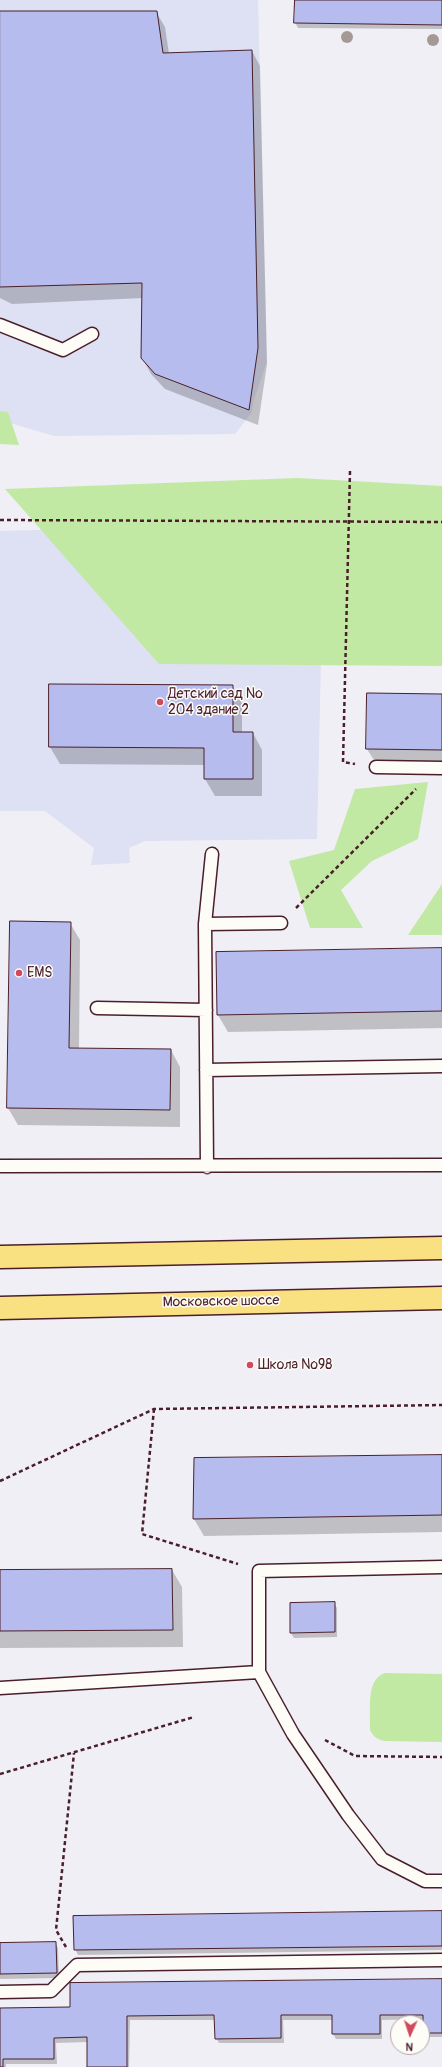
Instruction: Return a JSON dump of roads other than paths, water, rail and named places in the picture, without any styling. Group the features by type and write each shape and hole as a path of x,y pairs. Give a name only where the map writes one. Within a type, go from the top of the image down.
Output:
{"main road":[{"path":"0,1257 442,1248"},
{"name":"Московское шоссе","path":"0,1308 442,1298"}],"lane":[{"path":"0,325 63,350 92,334"},
{"path":"376,767 440,768"},
{"path":"207,1166 206,924 212,854"},
{"path":"206,924 281,923"},
{"path":"97,1008 206,1010"},
{"path":"206,1070 442,1066"},
{"path":"0,1166 442,1164"},
{"path":"442,1567 260,1571 259,1672 293,1734 348,1816 382,1859 425,1880 442,1881"},
{"path":"0,1688 259,1672"},
{"path":"0,1992 51,1991 77,1965 442,1960"}],"place":[{"name":"Детский сад № 204 здание 2","path":"160,702"},
{"name":"EMS","path":"19,973"},
{"name":"Школа №98","path":"250,1365"}]}
